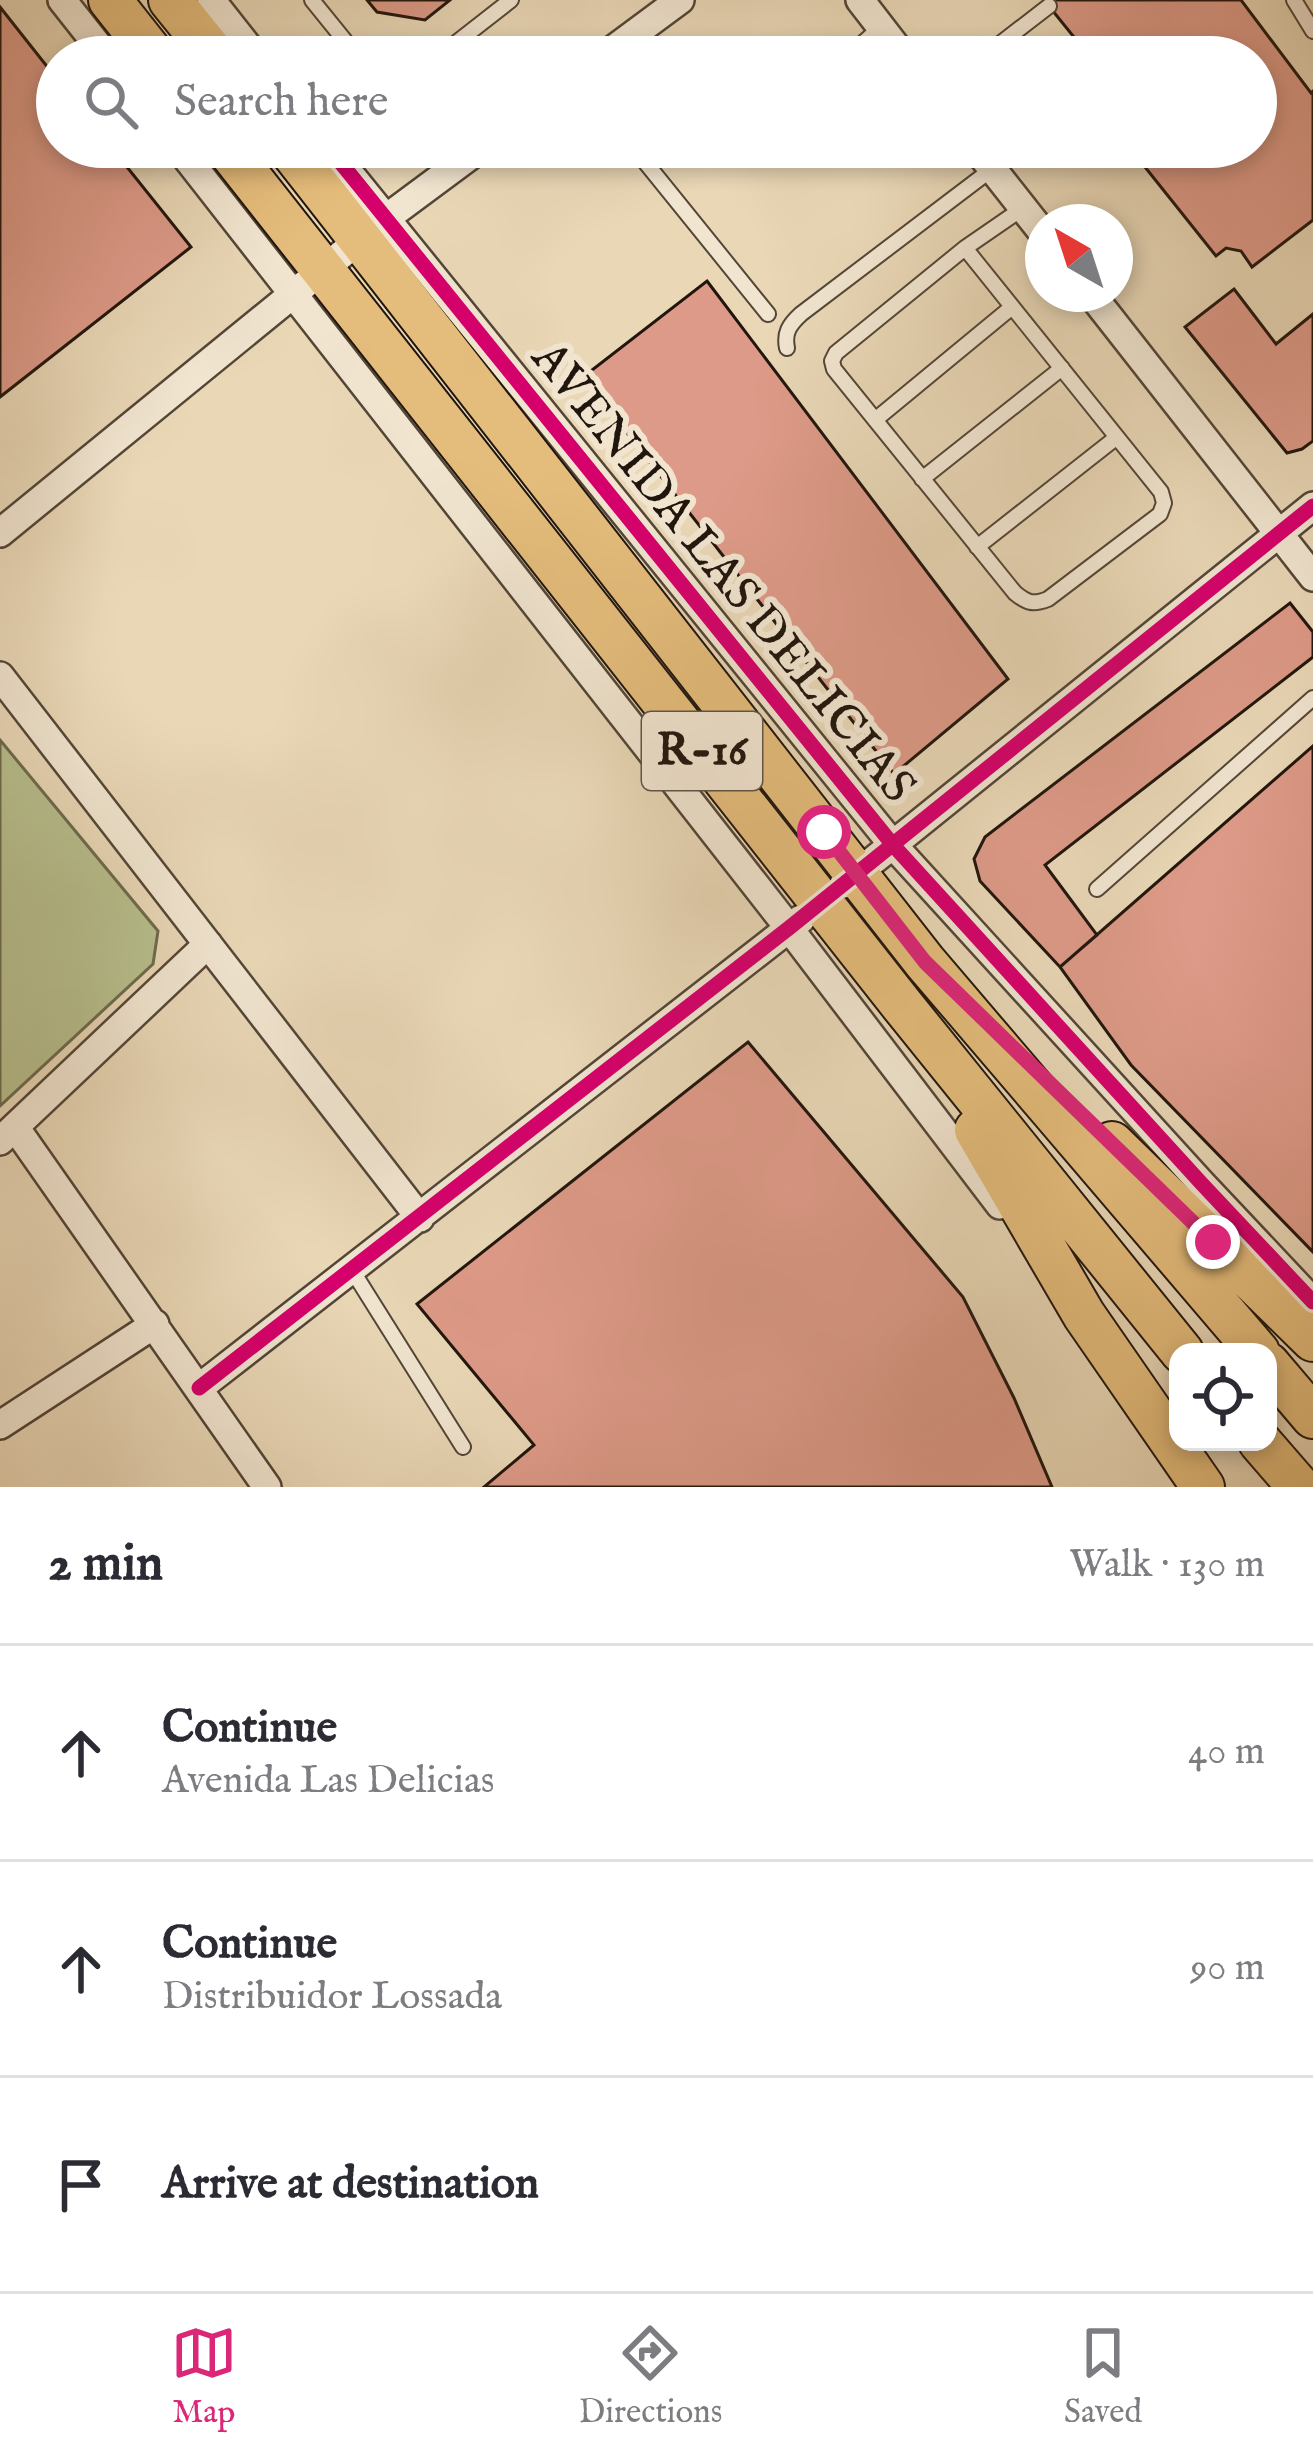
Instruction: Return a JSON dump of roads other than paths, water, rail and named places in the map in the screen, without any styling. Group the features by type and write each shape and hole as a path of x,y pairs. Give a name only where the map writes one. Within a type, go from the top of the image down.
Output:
{"main road":[{"path":"110,0 138,36"},
{"path":"170,0 199,36"},
{"name":"R-16","path":"239,168 310,283 806,915 902,1005 1176,1343"},
{"name":"AVENIDA LAS DELICIAS","path":"310,168 373,229 925,962 1250,1343"},
{"path":"925,962 1313,1340"},
{"path":"902,1005 1084,1315 1203,1487"},
{"path":"1277,1375 1313,1417"},
{"path":"1268,1451 1299,1487"}],"street":[{"path":"62,0 90,36"},
{"path":"211,0 239,36"},
{"path":"631,36 680,0"},
{"path":"860,0 888,36"},
{"name":"R-16","path":"198,168 310,283"},
{"name":"AVENIDA LAS DELICIAS","path":"340,168 373,229 892,844 1313,1302"},
{"path":"0,532 454,168"},
{"path":"992,168 1025,210"},
{"path":"1105,312 1313,577"},
{"path":"199,1388 806,915 1313,506"},
{"path":"0,676 420,1218"},
{"name":"R-16","path":"806,915 1084,1315"},
{"path":"208,944 8,1134 154,1324 267,1487"},
{"path":"0,1425 154,1324"}],"lane":[{"path":"312,0 341,36"},
{"path":"465,36 511,0"},
{"path":"1294,0 1313,31"},
{"path":"1010,36 1049,6"},
{"path":"871,36 881,27"},
{"path":"650,168 768,314"},
{"path":"787,348 784,337 800,314 972,168"},
{"path":"965,248 1161,492 1164,503 1160,514 1035,604 1015,593 832,361 965,248 1023,208"},
{"path":"875,420 1012,307"},
{"path":"922,479 1062,368"},
{"path":"977,547 1117,437"},
{"path":"1097,889 1313,698"},
{"path":"352,1270 463,1448"}]}
